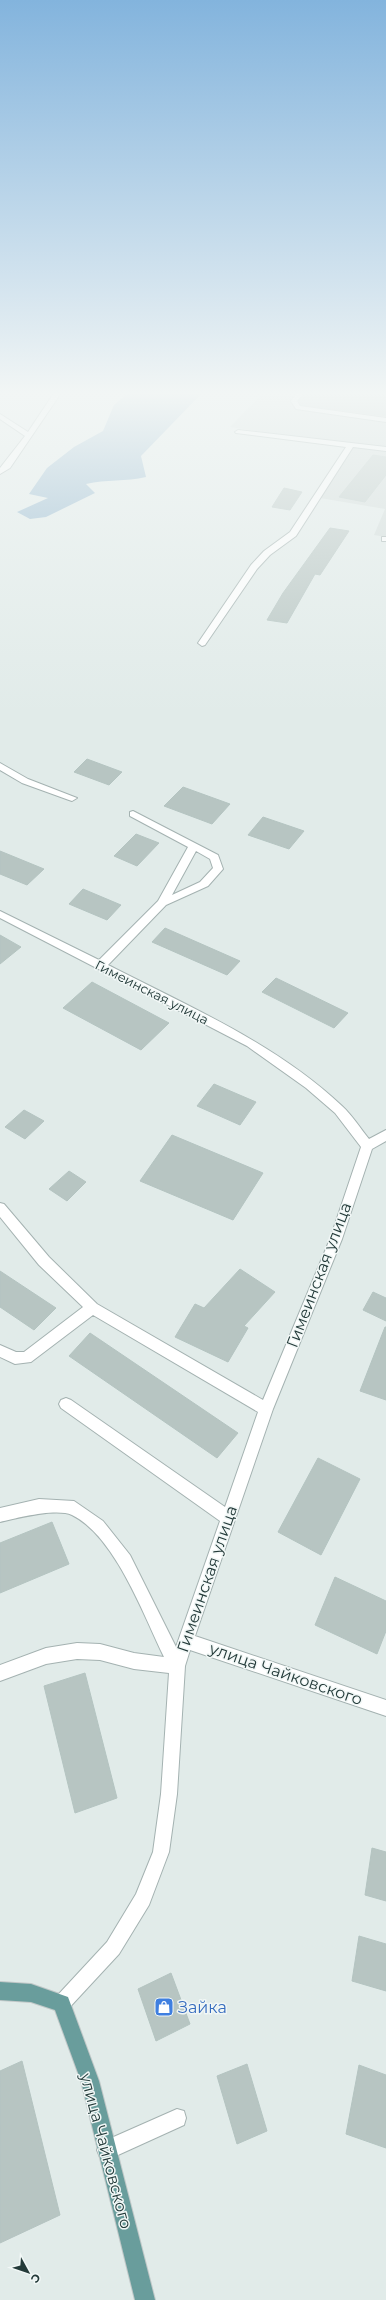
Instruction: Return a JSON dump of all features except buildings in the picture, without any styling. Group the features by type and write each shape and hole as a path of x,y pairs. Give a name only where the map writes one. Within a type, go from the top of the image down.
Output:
{"main road":[{"path":"0,1991 31,1993 62,2003"},
{"name":"улица Чайковского","path":"62,2003 90,2080 145,2300"}],"street":[{"path":"202,643 254,567 267,553 293,534 315,500"},
{"path":"0,766 25,781 72,798"},
{"path":"133,814 214,857 218,869 204,884 162,903"},
{"path":"101,965 162,903 193,847"},
{"name":"Гимеинская улица","path":"0,914 250,1043 310,1085 339,1110 367,1146 336,1239 266,1409 176,1666 169,1794 160,1852 143,1899 113,1948 62,2003"},
{"path":"367,1146 386,1135"},
{"path":"0,1208 50,1266 92,1308 266,1409"},
{"path":"0,1351 15,1358 26,1358 92,1308"},
{"path":"66,1404 228,1518"},
{"path":"0,1515 39,1506 74,1508 98,1526 125,1560 176,1666"},
{"name":"улица Чайковского","path":"185,1640 386,1708"},
{"path":"0,1672 46,1656 77,1651 100,1652 134,1661 176,1666"},
{"path":"107,2150 177,2118"}],"shaded area":[{"path":"334,500 386,500 386,537 374,535 385,509"}],"water":[{"path":"43,500 80,500 46,517 30,519 17,512"}],"place":[{"name":"Зайка","path":"164,2007"}]}
